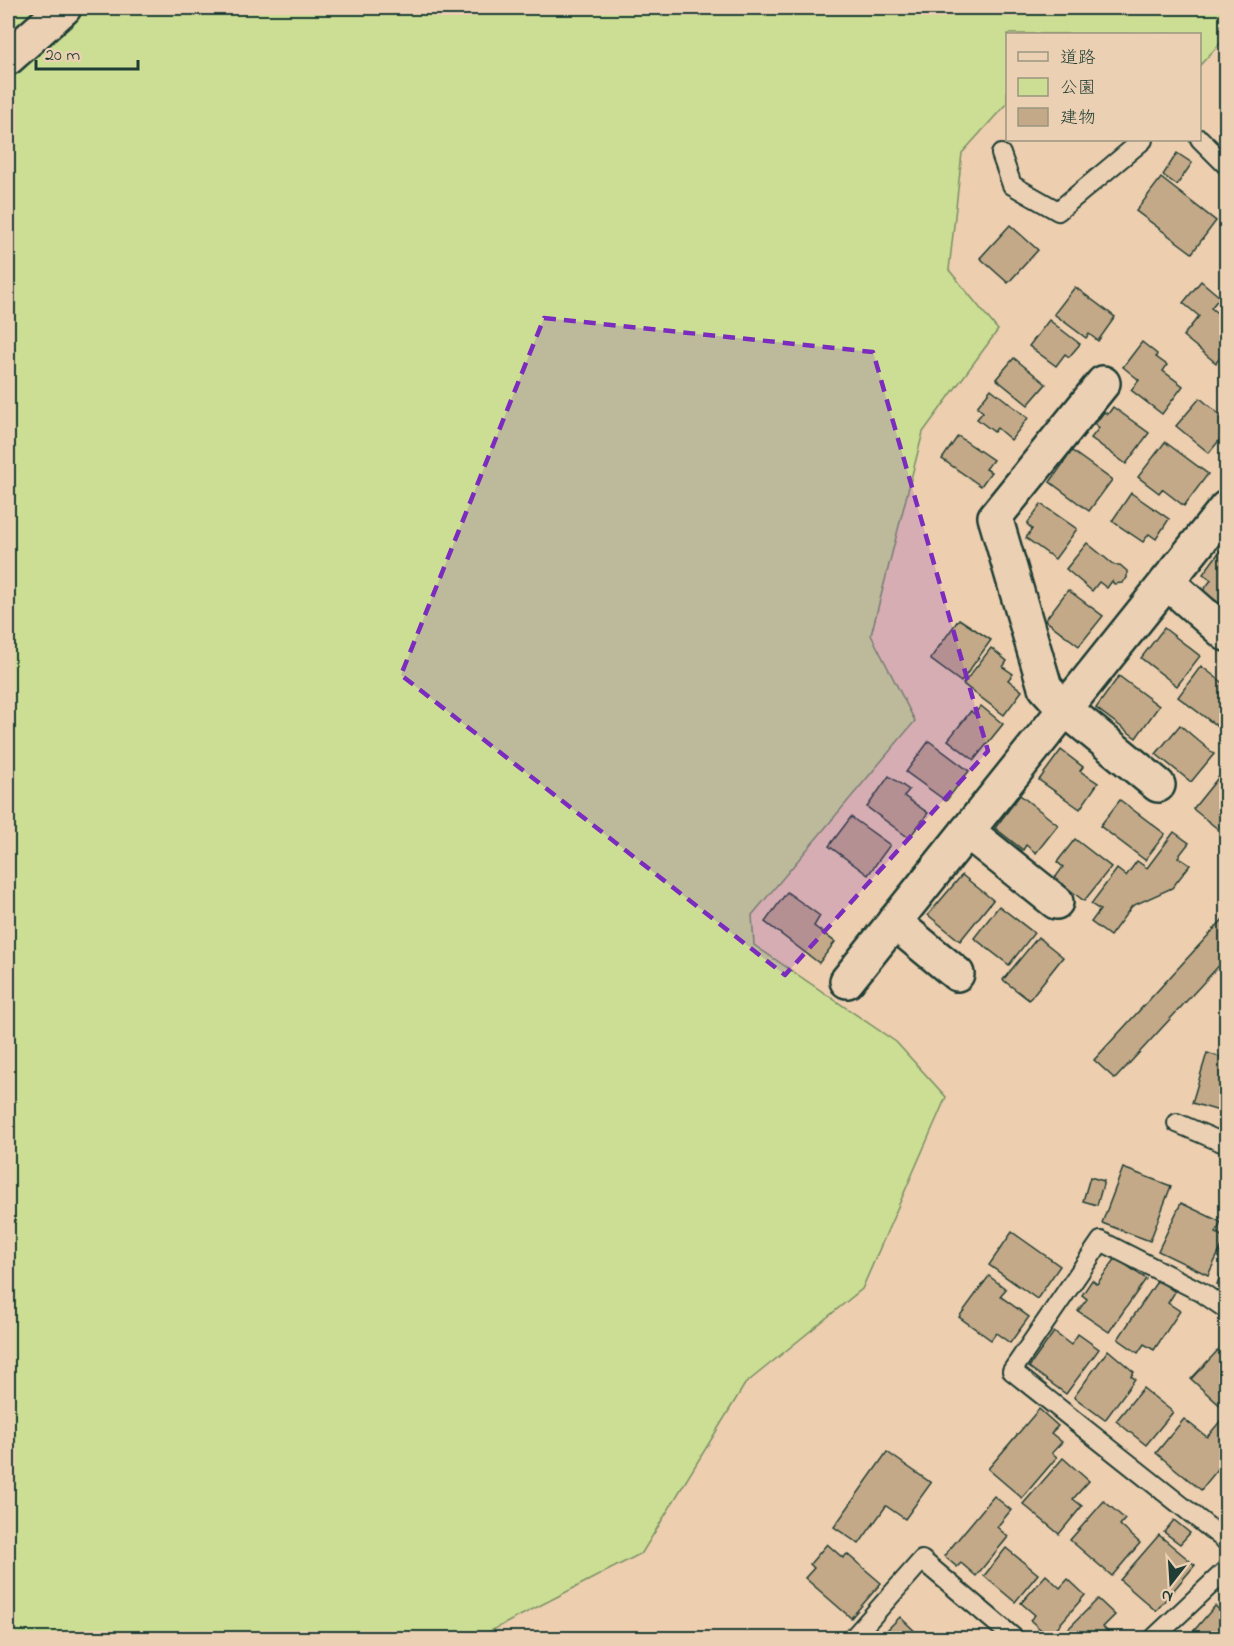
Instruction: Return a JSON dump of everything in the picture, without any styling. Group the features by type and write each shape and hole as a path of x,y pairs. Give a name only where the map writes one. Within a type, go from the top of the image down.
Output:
{"street":[{"path":"8,58 64,8"},
{"path":"1103,383 995,517 1045,687 1065,709 1158,785"},
{"path":"847,981 1227,508"},
{"path":"1167,582 1227,634"},
{"path":"967,831 1056,902"},
{"path":"894,922 957,974"}],"lane":[{"path":"1201,140 1227,165"},
{"path":"1000,154 1012,185 1058,211 1142,141"},
{"path":"1177,1124 1227,1144"},
{"path":"1227,1310 1201,1292 1101,1241 1012,1371 1227,1541"},
{"path":"853,1638 922,1560 1014,1638"},
{"path":"1154,1638 1227,1570"}],"highlighted area":[{"path":"544,318 873,352 988,751 785,975 401,675"}],"green space":[{"path":"8,8 1226,8 1226,37 1201,64 1201,33 1006,33 1006,104 962,153 949,270 998,330 923,432 871,635 915,721 752,915 754,945 896,1042 946,1097 862,1289 745,1384 642,1553 477,1638 8,1638"}],"building":[{"path":"1177,153 1192,163 1177,185 1163,175"},
{"path":"1161,178 1216,221 1192,253 1136,211"},
{"path":"1010,225 1038,250 1008,283 980,258"},
{"path":"1201,281 1220,297 1211,308 1226,320 1226,350 1216,363 1183,336 1199,316 1183,303"},
{"path":"1075,287 1115,317 1098,341 1089,334 1086,338 1054,314"},
{"path":"1049,320 1080,344 1069,357 1065,354 1056,366 1029,346"},
{"path":"1142,342 1167,365 1163,371 1183,386 1162,414 1131,390 1139,380 1123,367"},
{"path":"1014,358 1046,384 1028,405 996,379"},
{"path":"991,389 1028,418 1011,440 997,428 994,432 977,419 983,412 977,407"},
{"path":"1200,398 1226,420 1226,432 1209,453 1176,426"},
{"path":"1113,407 1149,433 1126,464 1091,438 1099,428 1095,424 1104,412 1108,414"},
{"path":"958,436 993,460 986,469 991,472 981,486 942,459"},
{"path":"1165,442 1208,474 1184,506 1162,489 1159,493 1138,477"},
{"path":"1072,451 1112,480 1089,511 1050,482"},
{"path":"1131,493 1169,519 1156,539 1149,534 1143,542 1112,521"},
{"path":"1041,504 1077,529 1055,559 1026,538 1032,529 1027,524"},
{"path":"1087,543 1114,565 1120,565 1127,571 1127,578 1122,583 1114,584 1112,581 1107,588 1099,582 1092,591 1066,569"},
{"path":"1223,547 1226,550 1226,608 1203,591 1211,580 1203,574"},
{"path":"1068,590 1103,616 1079,646 1045,620"},
{"path":"959,619 991,640 961,682 930,659"},
{"path":"1164,628 1200,656 1177,686 1141,658"},
{"path":"991,648 1007,661 1003,667 1013,674 1008,680 1022,691 1004,715 963,684"},
{"path":"1201,666 1226,685 1225,732 1178,697"},
{"path":"1119,676 1159,706 1136,738 1096,708"},
{"path":"981,706 1003,724 974,760 948,740 971,711 974,714"},
{"path":"1180,725 1214,754 1191,782 1156,754"},
{"path":"929,741 969,771 946,801 906,772"},
{"path":"1061,750 1083,767 1080,771 1098,783 1080,809 1039,780"},
{"path":"1226,768 1226,820 1219,830 1193,809"},
{"path":"889,776 909,790 904,796 928,813 909,838 867,807"},
{"path":"1020,795 1058,825 1036,853 1026,845 1023,850 995,828"},
{"path":"1120,800 1165,834 1145,860 1100,826"},
{"path":"851,817 890,845 868,875 829,846"},
{"path":"1174,832 1189,843 1178,857 1190,865 1172,888 1132,906 1110,936 1091,922 1100,910 1091,904 1117,869 1126,876 1137,861 1147,868"},
{"path":"1075,839 1111,867 1084,901 1055,878 1063,867 1057,862"},
{"path":"962,875 993,900 960,941 928,915"},
{"path":"787,892 820,916 814,926 835,942 819,963 765,922"},
{"path":"999,906 1034,933 1009,965 974,938"},
{"path":"1226,916 1226,958 1115,1079 1094,1060"},
{"path":"1038,937 1063,957 1029,1000 1003,980"},
{"path":"1207,1053 1226,1059 1226,1113 1192,1103"},
{"path":"1123,1168 1171,1186 1150,1241 1102,1223"},
{"path":"1090,1177 1104,1181 1097,1205 1083,1201"},
{"path":"1181,1203 1221,1222 1216,1233 1226,1238 1208,1275 1158,1251"},
{"path":"1012,1232 1060,1266 1037,1299 989,1265"},
{"path":"1116,1258 1146,1279 1109,1332 1078,1311 1087,1299 1082,1295 1092,1280 1097,1284"},
{"path":"1226,1263 1226,1288 1217,1284"},
{"path":"989,1276 1006,1289 1000,1296 1029,1317 1010,1343 996,1333 991,1340 959,1317"},
{"path":"1158,1280 1175,1292 1168,1303 1180,1311 1154,1350 1144,1344 1138,1353 1118,1339"},
{"path":"1054,1332 1071,1345 1078,1334 1099,1349 1066,1394 1029,1367"},
{"path":"1221,1347 1226,1352 1226,1411 1191,1379"},
{"path":"1108,1350 1134,1372 1131,1376 1135,1379 1105,1420 1074,1397"},
{"path":"1143,1388 1173,1412 1146,1445 1116,1421"},
{"path":"1039,1409 1058,1426 1051,1433 1062,1442 1052,1453 1057,1457 1022,1498 988,1469"},
{"path":"1184,1419 1207,1437 1222,1419 1226,1423 1226,1459 1201,1490 1156,1453"},
{"path":"887,1452 931,1483 905,1519 886,1506 859,1544 834,1527"},
{"path":"1063,1458 1089,1481 1073,1499 1082,1506 1059,1534 1023,1504"},
{"path":"994,1496 1011,1510 997,1527 1008,1537 976,1576 961,1563 957,1567 944,1556"},
{"path":"1104,1501 1125,1519 1120,1525 1140,1543 1112,1576 1070,1540"},
{"path":"1174,1520 1190,1533 1180,1544 1164,1532"},
{"path":"1159,1535 1195,1565 1156,1611 1120,1580"},
{"path":"827,1544 843,1558 847,1554 881,1583 851,1618 805,1578 814,1568 810,1564"},
{"path":"1006,1548 1038,1574 1015,1602 984,1576"},
{"path":"1046,1575 1060,1588 1068,1579 1085,1595 1049,1637 1030,1620 1035,1615 1021,1603"},
{"path":"1098,1599 1115,1615 1103,1627 1114,1638 1059,1638"},
{"path":"1215,1606 1223,1613 1226,1609 1226,1638 1198,1638 1192,1633"},
{"path":"900,1617 922,1638 879,1638"}]}
